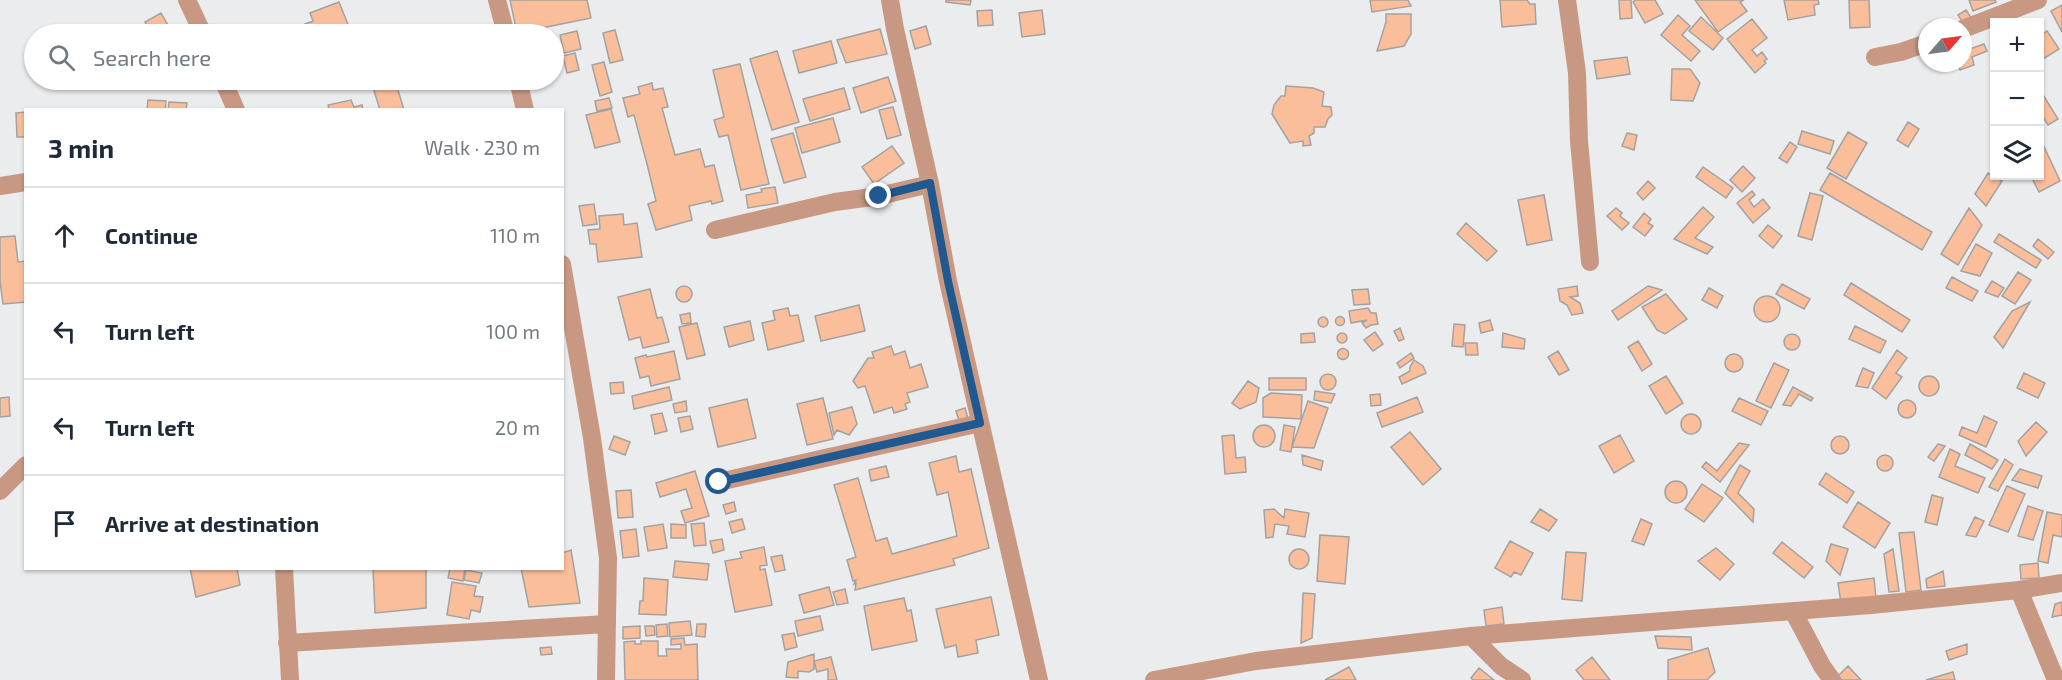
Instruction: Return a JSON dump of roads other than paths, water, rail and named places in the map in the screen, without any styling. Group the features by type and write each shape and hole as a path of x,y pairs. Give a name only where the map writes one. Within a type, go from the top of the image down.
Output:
{"street":[{"path":"187,0 198,24"},
{"path":"497,0 503,24"},
{"path":"890,0 930,183 948,281 1039,680"},
{"path":"1567,0 1577,73 1579,141 1590,262"},
{"path":"1972,26 2038,0"},
{"path":"1875,57 1918,46"},
{"path":"227,90 235,108"},
{"path":"520,90 525,108"},
{"path":"0,186 24,182"},
{"path":"715,230 835,202 879,196 930,183"},
{"path":"564,276 592,438 608,558 606,680"},
{"path":"719,482 980,423"},
{"path":"0,491 24,467"},
{"path":"284,570 290,680"},
{"path":"1154,680 1256,661 1471,636 1871,605 2019,590 2062,583"},
{"path":"2019,590 2056,680"},
{"path":"1793,611 1822,666 1832,680"},
{"path":"287,643 607,624"},
{"path":"1471,636 1502,666 1522,680"}]}
